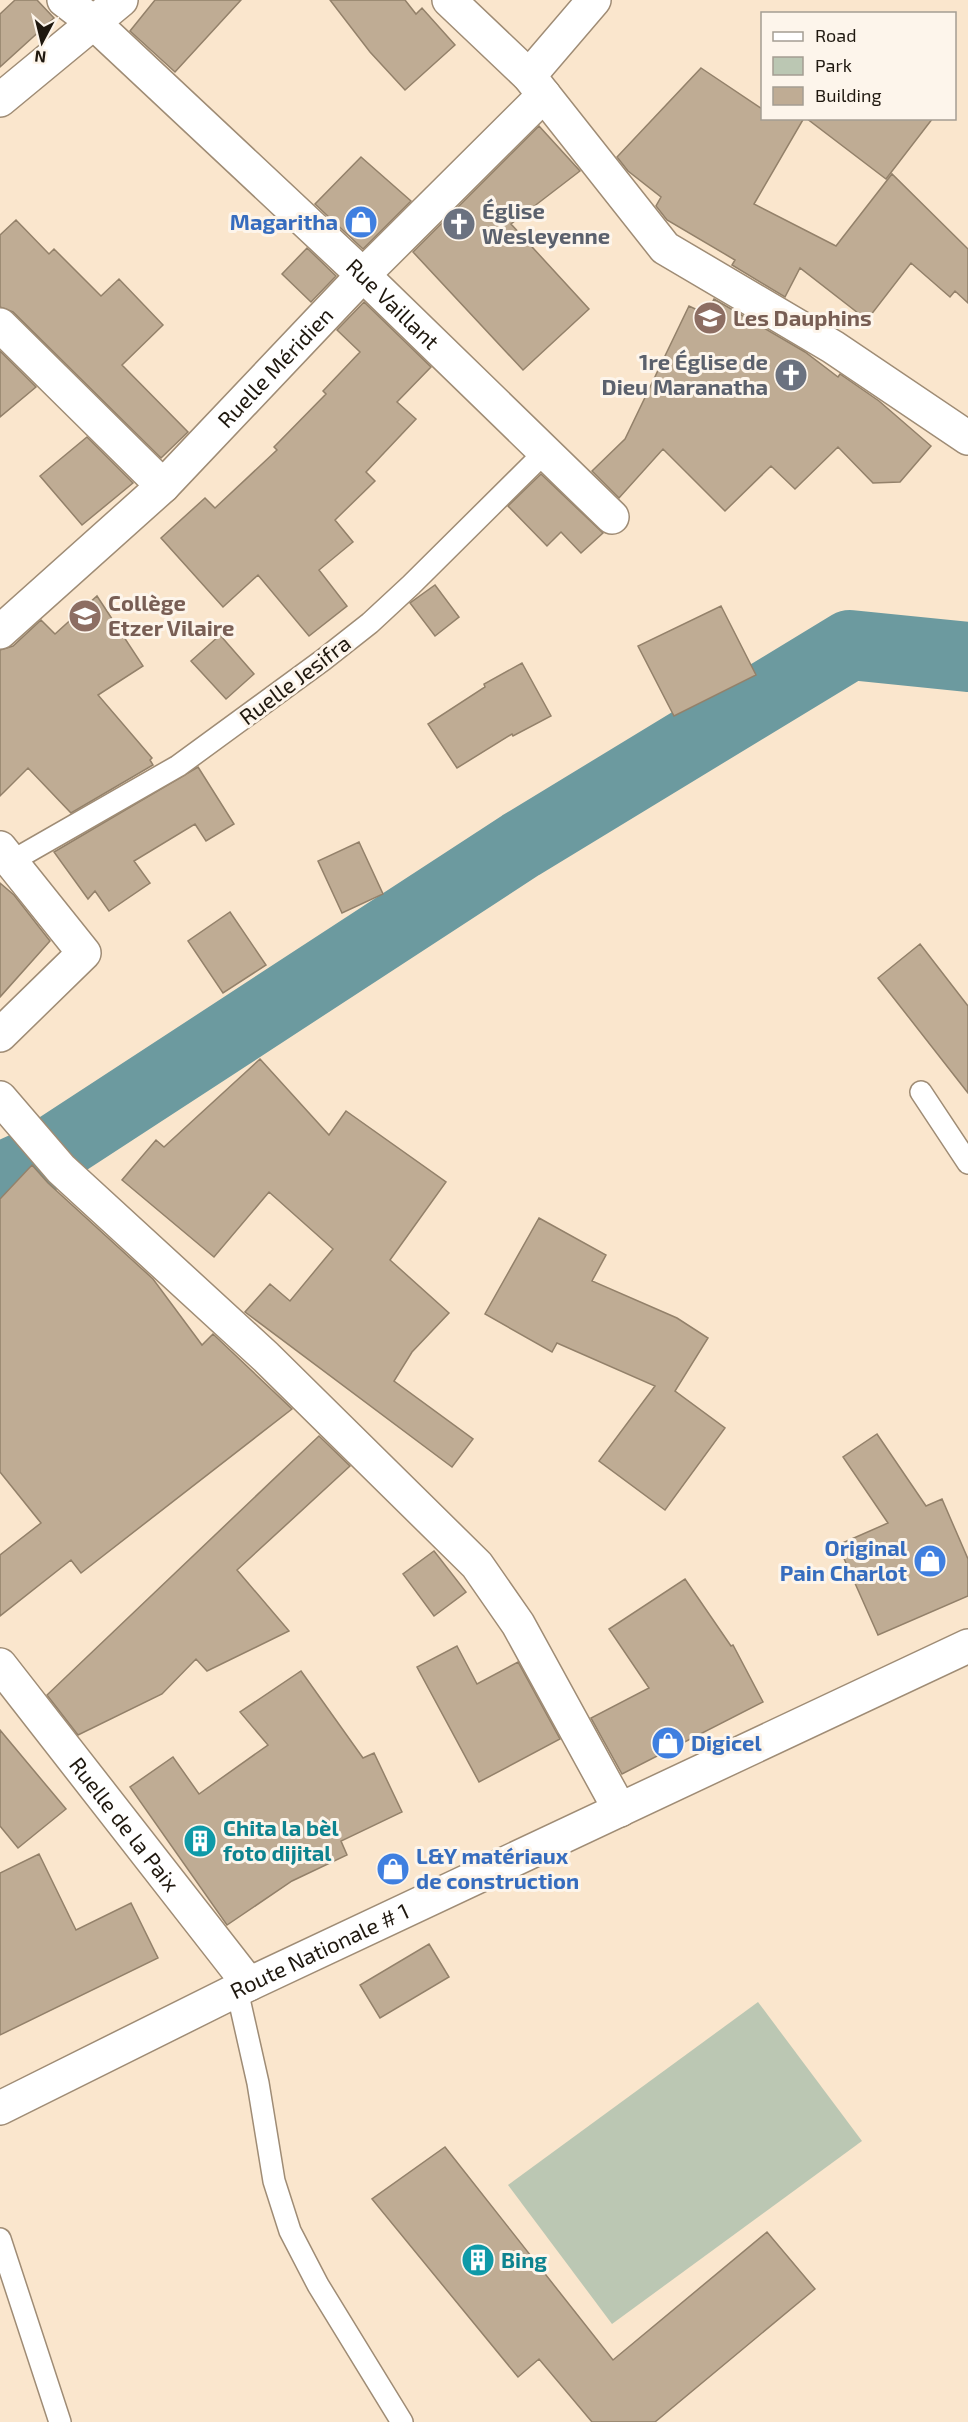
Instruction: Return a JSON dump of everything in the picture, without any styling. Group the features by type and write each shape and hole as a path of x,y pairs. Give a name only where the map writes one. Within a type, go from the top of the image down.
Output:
{"street":[{"name":"Rue Vaillant","path":"64,0 94,23 363,275 612,517"},
{"path":"0,100 121,0"},
{"path":"449,0 536,85 665,248 833,347 968,438"},
{"name":"Ruelle Méridien","path":"0,632 163,486 363,275 536,85 594,0"},
{"path":"0,325 163,486"},
{"path":"0,1035 84,953 6,855"},
{"path":"0,1098 61,1169 266,1358 477,1565 518,1624 620,1810"},
{"name":"Route Nationale # 1","path":"0,2108 243,1987 968,1646"},
{"name":"Ruelle de la Paix","path":"0,1665 243,1987"}],"lane":[{"name":"Ruelle Jesifra","path":"6,855 178,766 323,660 370,623 411,585 544,453"},
{"path":"921,1092 968,1163"},
{"path":"243,1987 274,2181 290,2231 318,2285 402,2422"},
{"path":"0,2239 60,2422"}],"green space":[{"path":"758,2002 862,2141 612,2324 508,2185"}],"building":[{"path":"15,0 37,0 54,18 0,67 0,14"},
{"path":"155,0 241,0 175,72 130,31"},
{"path":"330,0 405,0 416,14 422,8 455,45 405,90 370,52"},
{"path":"701,68 761,108 761,120 803,120 754,204 836,246 892,174 968,249 968,303 955,291 950,297 911,263 867,320 800,268 785,297 732,265 735,260 667,220 656,206 661,197 628,171 617,157"},
{"path":"809,120 931,120 886,179"},
{"path":"539,126 580,171 511,224 589,309 523,370 413,252"},
{"path":"361,157 411,201 363,249 315,204"},
{"path":"16,220 49,254 54,249 101,296 119,279 163,325 122,365 188,432 161,458 13,312 0,307 0,235"},
{"path":"307,248 336,276 311,302 282,274"},
{"path":"714,299 805,352 838,377 840,374 879,401 931,446 900,482 873,483 838,447 795,489 771,466 725,511 663,449 619,498 592,471 625,439 689,306 706,314"},
{"path":"364,302 431,367 397,402 416,419 366,472 375,481 335,520 353,542 319,570 347,606 309,636 258,575 223,607 161,538 205,498 215,508 277,450 274,447 326,394 323,391 360,352 337,330"},
{"path":"0,351 36,387 0,417"},
{"path":"87,437 133,483 82,525 40,476"},
{"path":"541,474 603,533 581,553 561,532 547,546 508,506"},
{"path":"435,585 459,617 435,636 410,603"},
{"path":"97,596 143,666 98,695 152,758 150,760 153,765 71,813 28,768 0,796 0,650 13,646 41,620 55,634"},
{"path":"721,606 756,675 674,716 638,646"},
{"path":"220,635 254,674 226,699 191,661"},
{"path":"522,663 551,716 513,736 512,734 457,768 428,724 485,687 484,684"},
{"path":"198,767 234,824 206,841 195,824 134,861 150,883 109,911 95,891 88,899 54,852"},
{"path":"359,842 383,894 342,913 318,861"},
{"path":"0,883 14,895 50,941 0,997"},
{"path":"230,912 266,965 223,993 188,941"},
{"path":"920,944 968,1006 968,1093 878,978"},
{"path":"260,1059 329,1135 346,1111 446,1182 390,1260 449,1313 412,1352 394,1381 473,1439 452,1467 245,1312 270,1284 290,1301 333,1249 269,1192 214,1257 122,1180 156,1140 164,1147"},
{"path":"32,1165 48,1183 153,1279 202,1345 213,1334 292,1409 81,1573 71,1560 0,1616 0,1555 41,1523 0,1472 0,1199"},
{"path":"539,1218 606,1255 592,1281 677,1318 708,1338 675,1391 725,1428 665,1510 599,1461 655,1386 557,1343 552,1352 485,1314"},
{"path":"877,1434 926,1506 942,1499 968,1559 968,1596 878,1635 838,1545 888,1523 843,1457"},
{"path":"319,1436 350,1466 237,1570 289,1631 207,1671 196,1659 162,1694 78,1735 47,1695"},
{"path":"434,1551 466,1592 434,1616 403,1574"},
{"path":"685,1579 731,1646 733,1645 763,1702 622,1774 591,1718 649,1688 609,1629"},
{"path":"457,1646 477,1684 518,1662 560,1739 479,1782 417,1667"},
{"path":"301,1671 363,1758 374,1753 402,1812 341,1841 347,1855 292,1881 227,1925 130,1787 173,1757 199,1794 268,1745 240,1712"},
{"path":"0,1730 66,1809 18,1848 0,1826"},
{"path":"39,1854 76,1930 131,1903 158,1958 0,2035 0,1873"},
{"path":"429,1944 449,1977 380,2018 360,1985"},
{"path":"445,2147 613,2360 767,2232 815,2289 655,2422 592,2422 539,2359 518,2377 372,2199"}],"waterway":[{"path":"0,1178 35,1162 521,845 850,645 968,657"}],"place":[{"name":"Magaritha","path":"361,222"},
{"name":"Église Wesleyenne","path":"459,224"},
{"name":"Les Dauphins","path":"710,318"},
{"name":"1re Église de Dieu Maranatha","path":"791,375"},
{"name":"Collège Etzer Vilaire","path":"85,616"},
{"name":"Original Pain Charlot","path":"930,1561"},
{"name":"Digicel","path":"668,1743"},
{"name":"Chita la bèl foto dijital","path":"200,1841"},
{"name":"L&Y matériaux de construction","path":"393,1869"},
{"name":"Bing","path":"478,2260"}]}
